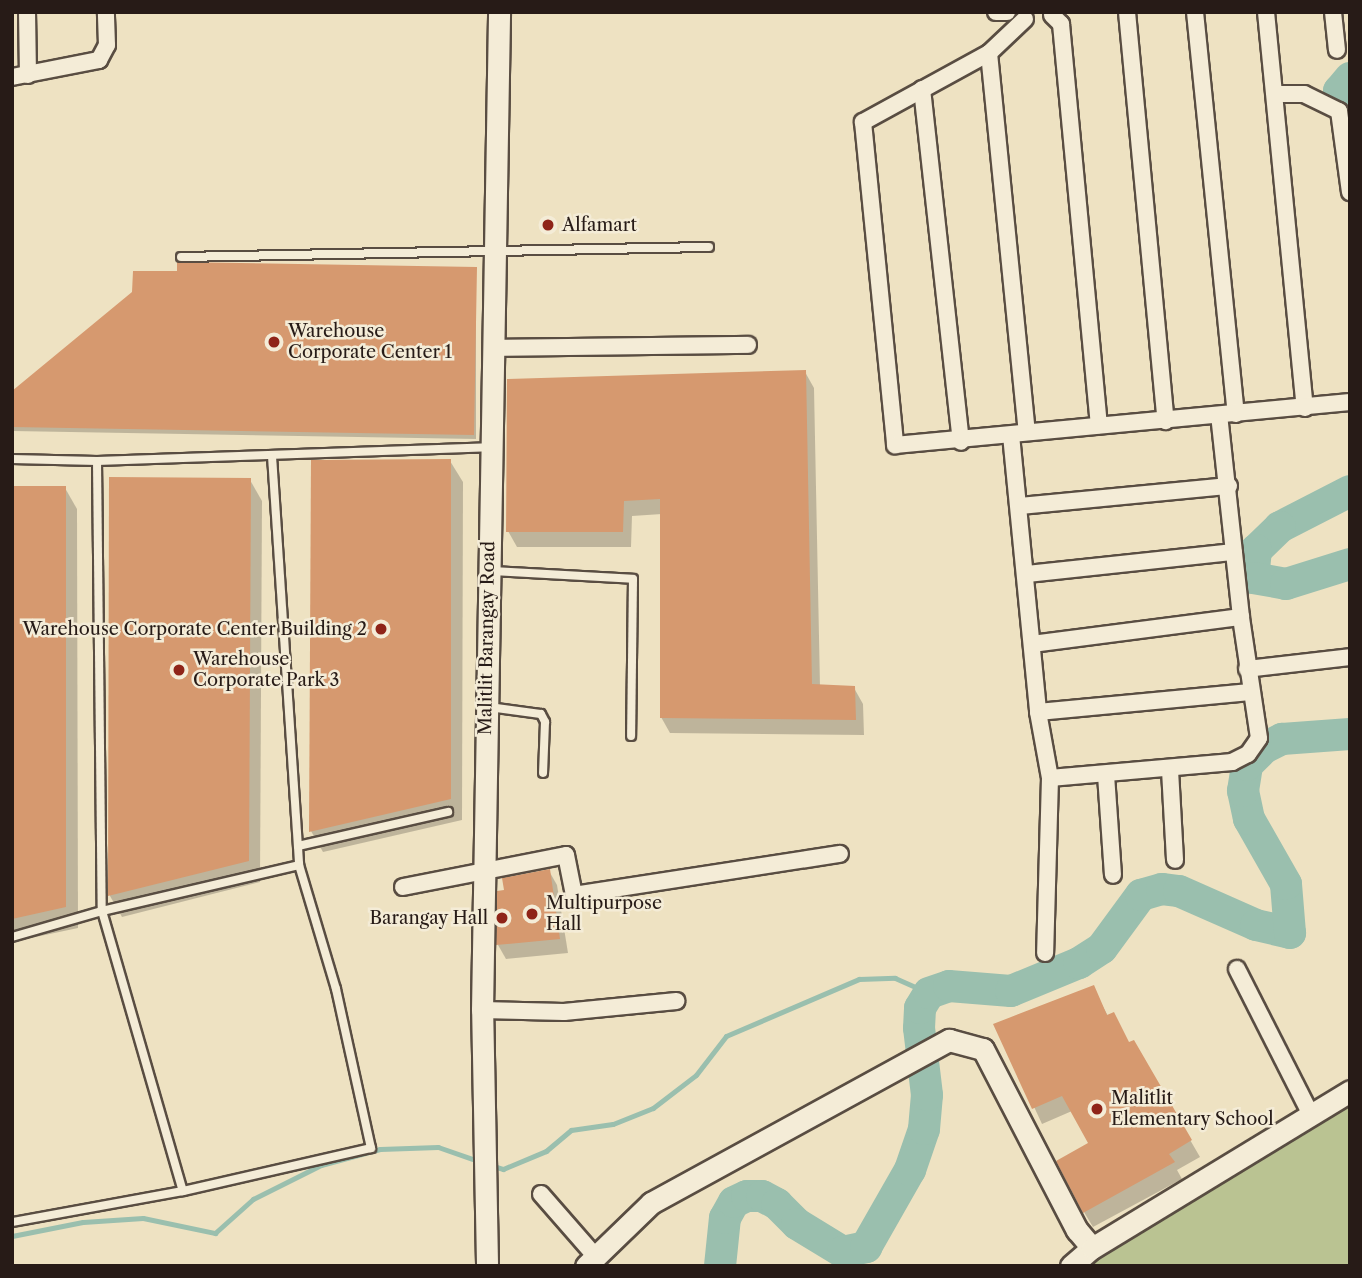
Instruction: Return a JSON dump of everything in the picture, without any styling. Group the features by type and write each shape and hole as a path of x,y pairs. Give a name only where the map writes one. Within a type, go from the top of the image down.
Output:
{"street":[{"path":"27,12 20,76 99,60 107,45 106,12"},
{"name":"Malitlit Barangay Road","path":"485,1265 482,1010 489,447 499,12"},
{"path":"996,12 1007,12"},
{"path":"1127,12 1166,421"},
{"path":"1050,779 1170,770 1232,762 1248,754 1259,738 1250,692 1234,552 1229,486 1228,414 1195,12"},
{"path":"1266,12 1305,408"},
{"path":"1333,12 1337,50"},
{"path":"1099,425 1061,24 1052,13 1042,23 1023,15 989,52 863,122 895,445 961,442 1019,433 1350,402"},
{"path":"989,52 1019,433 1020,506 1038,712 1050,779 1045,953"},
{"path":"922,89 961,442"},
{"path":"1276,94 1304,94 1339,111 1350,192"},
{"path":"493,348 748,345"},
{"path":"1020,506 1229,486"},
{"path":"1027,574 1234,552"},
{"path":"1032,644 1241,617"},
{"path":"1247,668 1350,657"},
{"path":"1038,712 1250,692"},
{"path":"1170,770 1175,860"},
{"path":"1106,775 1113,875"},
{"path":"403,887 566,855 574,895 840,854"},
{"path":"1237,969 1311,1115"},
{"path":"482,1010 564,1012 676,1002"},
{"path":"541,1194 591,1261 651,1203 916,1061 939,1046 961,1040 983,1049 1077,1230 1092,1248"},
{"path":"1072,1266 1092,1248 1350,1091"}],"lane":[{"path":"181,257 494,254 709,247"},
{"path":"12,458 97,461 489,447"},
{"path":"12,1222 183,1191 371,1148 336,989 299,865 272,456"},
{"path":"97,461 102,911 183,1191"},
{"path":"489,571 633,579 631,736"},
{"path":"486,707 541,714 545,722 543,773"},
{"path":"298,846 448,812"},
{"path":"12,937 102,911 299,865"}],"green space":[{"path":"1350,1096 1350,1266 1073,1266"}],"building":[{"name":"Warehouse Corporate Center 1","path":"177,262 477,267 474,435 12,427 12,391 132,292 133,271 177,271"},
{"path":"806,370 812,684 855,686 856,720 660,718 660,499 624,501 623,532 506,532 507,379"},
{"name":"Warehouse Corporate Center Building 2","path":"451,459 451,799 309,832 311,460"},
{"name":"Warehouse Corporate Park 3","path":"109,477 251,478 249,861 108,896"},
{"path":"12,486 66,486 66,907 12,919"},
{"name":"Multipurpose Hall","path":"550,869 560,939 496,945 497,891 504,890 502,878"},
{"name":"Malitlit Elementary School","path":"1094,985 1107,1015 1114,1012 1129,1042 1134,1040 1192,1140 1169,1154 1175,1162 1083,1213 1056,1161 1088,1143 1062,1096 1032,1109 993,1024"}],"waterway":[{"path":"1350,78 1339,91 1350,115"},
{"path":"1350,491 1280,527 1256,550 1253,578 1286,584 1350,564"},
{"path":"720,1266 725,1218 734,1202 747,1196 762,1196 777,1204 797,1224 843,1252 866,1247 910,1170 924,1129 927,1095 919,1028 920,1008 929,993 949,986 1011,991 1079,963 1102,948 1141,895 1162,889 1179,891 1256,925 1290,933 1286,884 1249,819 1243,791 1247,765 1264,748 1282,739 1350,734"},
{"path":"490,1165 503,1169 546,1151 571,1130 613,1124 653,1108 696,1075 726,1036 859,979 895,978 929,993"},
{"path":"12,1236 83,1222 143,1218 215,1233 253,1199 321,1165 380,1149 438,1147 481,1162"}],"place":[{"name":"Alfamart","path":"548,225"},
{"name":"Warehouse Corporate Center 1","path":"274,342"},
{"name":"Warehouse Corporate Center Building 2","path":"381,629"},
{"name":"Warehouse Corporate Park 3","path":"179,670"},
{"name":"Multipurpose Hall","path":"532,914"},
{"name":"Barangay Hall","path":"502,918"},
{"name":"Malitlit Elementary School","path":"1097,1109"}]}
